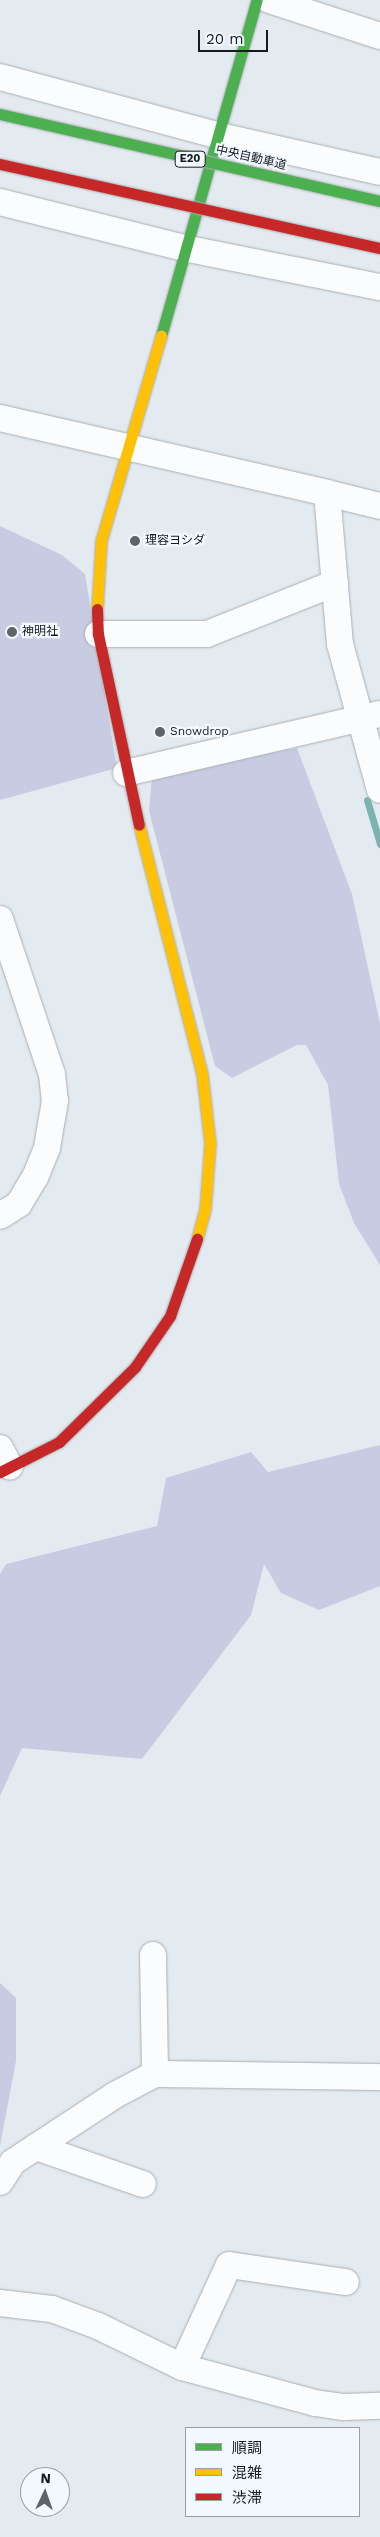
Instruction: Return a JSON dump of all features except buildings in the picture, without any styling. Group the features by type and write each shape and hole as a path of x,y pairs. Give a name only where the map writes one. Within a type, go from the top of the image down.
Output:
{"main road":[{"path":"3,1462 59,1442 110,1394 158,1339 190,1268 206,1209 210,1143 202,1074 126,773 98,634 96,580 101,541 126,446 189,249 257,0"},
{"name":"中央自動車道","path":"0,114 380,201"},
{"path":"0,164 380,248"}],"street":[{"path":"269,0 380,36"},
{"path":"0,77 220,136 380,172"},
{"path":"0,202 189,249 380,287"},
{"path":"0,418 380,506"},
{"path":"327,494 340,644 371,717 380,790"},
{"path":"98,634 207,634 335,583"},
{"path":"126,773 371,717"},
{"path":"0,919 52,1074 55,1101 47,1148 35,1177 19,1204 0,1216"},
{"path":"152,1956 155,2074"},
{"path":"0,2182 13,2162 115,2095 155,2074 380,2077"},
{"path":"36,2147 143,2184"},
{"path":"182,2367 229,2265 346,2282"},
{"path":"0,2303 52,2309 98,2326 182,2367 315,2403 344,2407 380,2406"}],"shaded area":[{"path":"0,526 62,555 85,574 117,768 0,800"},
{"path":"297,748 352,894 380,1023 380,1265 354,1223 339,1184 328,1085 306,1045 297,1045 232,1078 215,1066 149,811 152,776"},
{"path":"380,1445 380,1586 319,1610 281,1593 264,1564 251,1615 142,1759 22,1748 0,1796 0,1574 6,1564 157,1526 166,1478 251,1452 268,1472"},
{"path":"0,1983 16,1998 16,2061 0,2146"}],"waterway":[{"path":"367,800 380,844"}],"traffic: fast":[{"path":"161,336 257,0"},
{"path":"0,114 380,201"}],"traffic: slow":[{"path":"97,609 101,541 161,336"},
{"path":"139,825 202,1074 210,1143 205,1209 197,1239"}],"traffic: jam":[{"path":"0,164 380,248"},
{"path":"97,609 98,634 139,825"},
{"path":"0,1472 59,1442 135,1367 170,1316 197,1239"}],"place":[{"name":"理容ヨシダ","path":"135,541"},
{"name":"神明社","path":"12,632"},
{"name":"Snowdrop","path":"160,732"}]}
